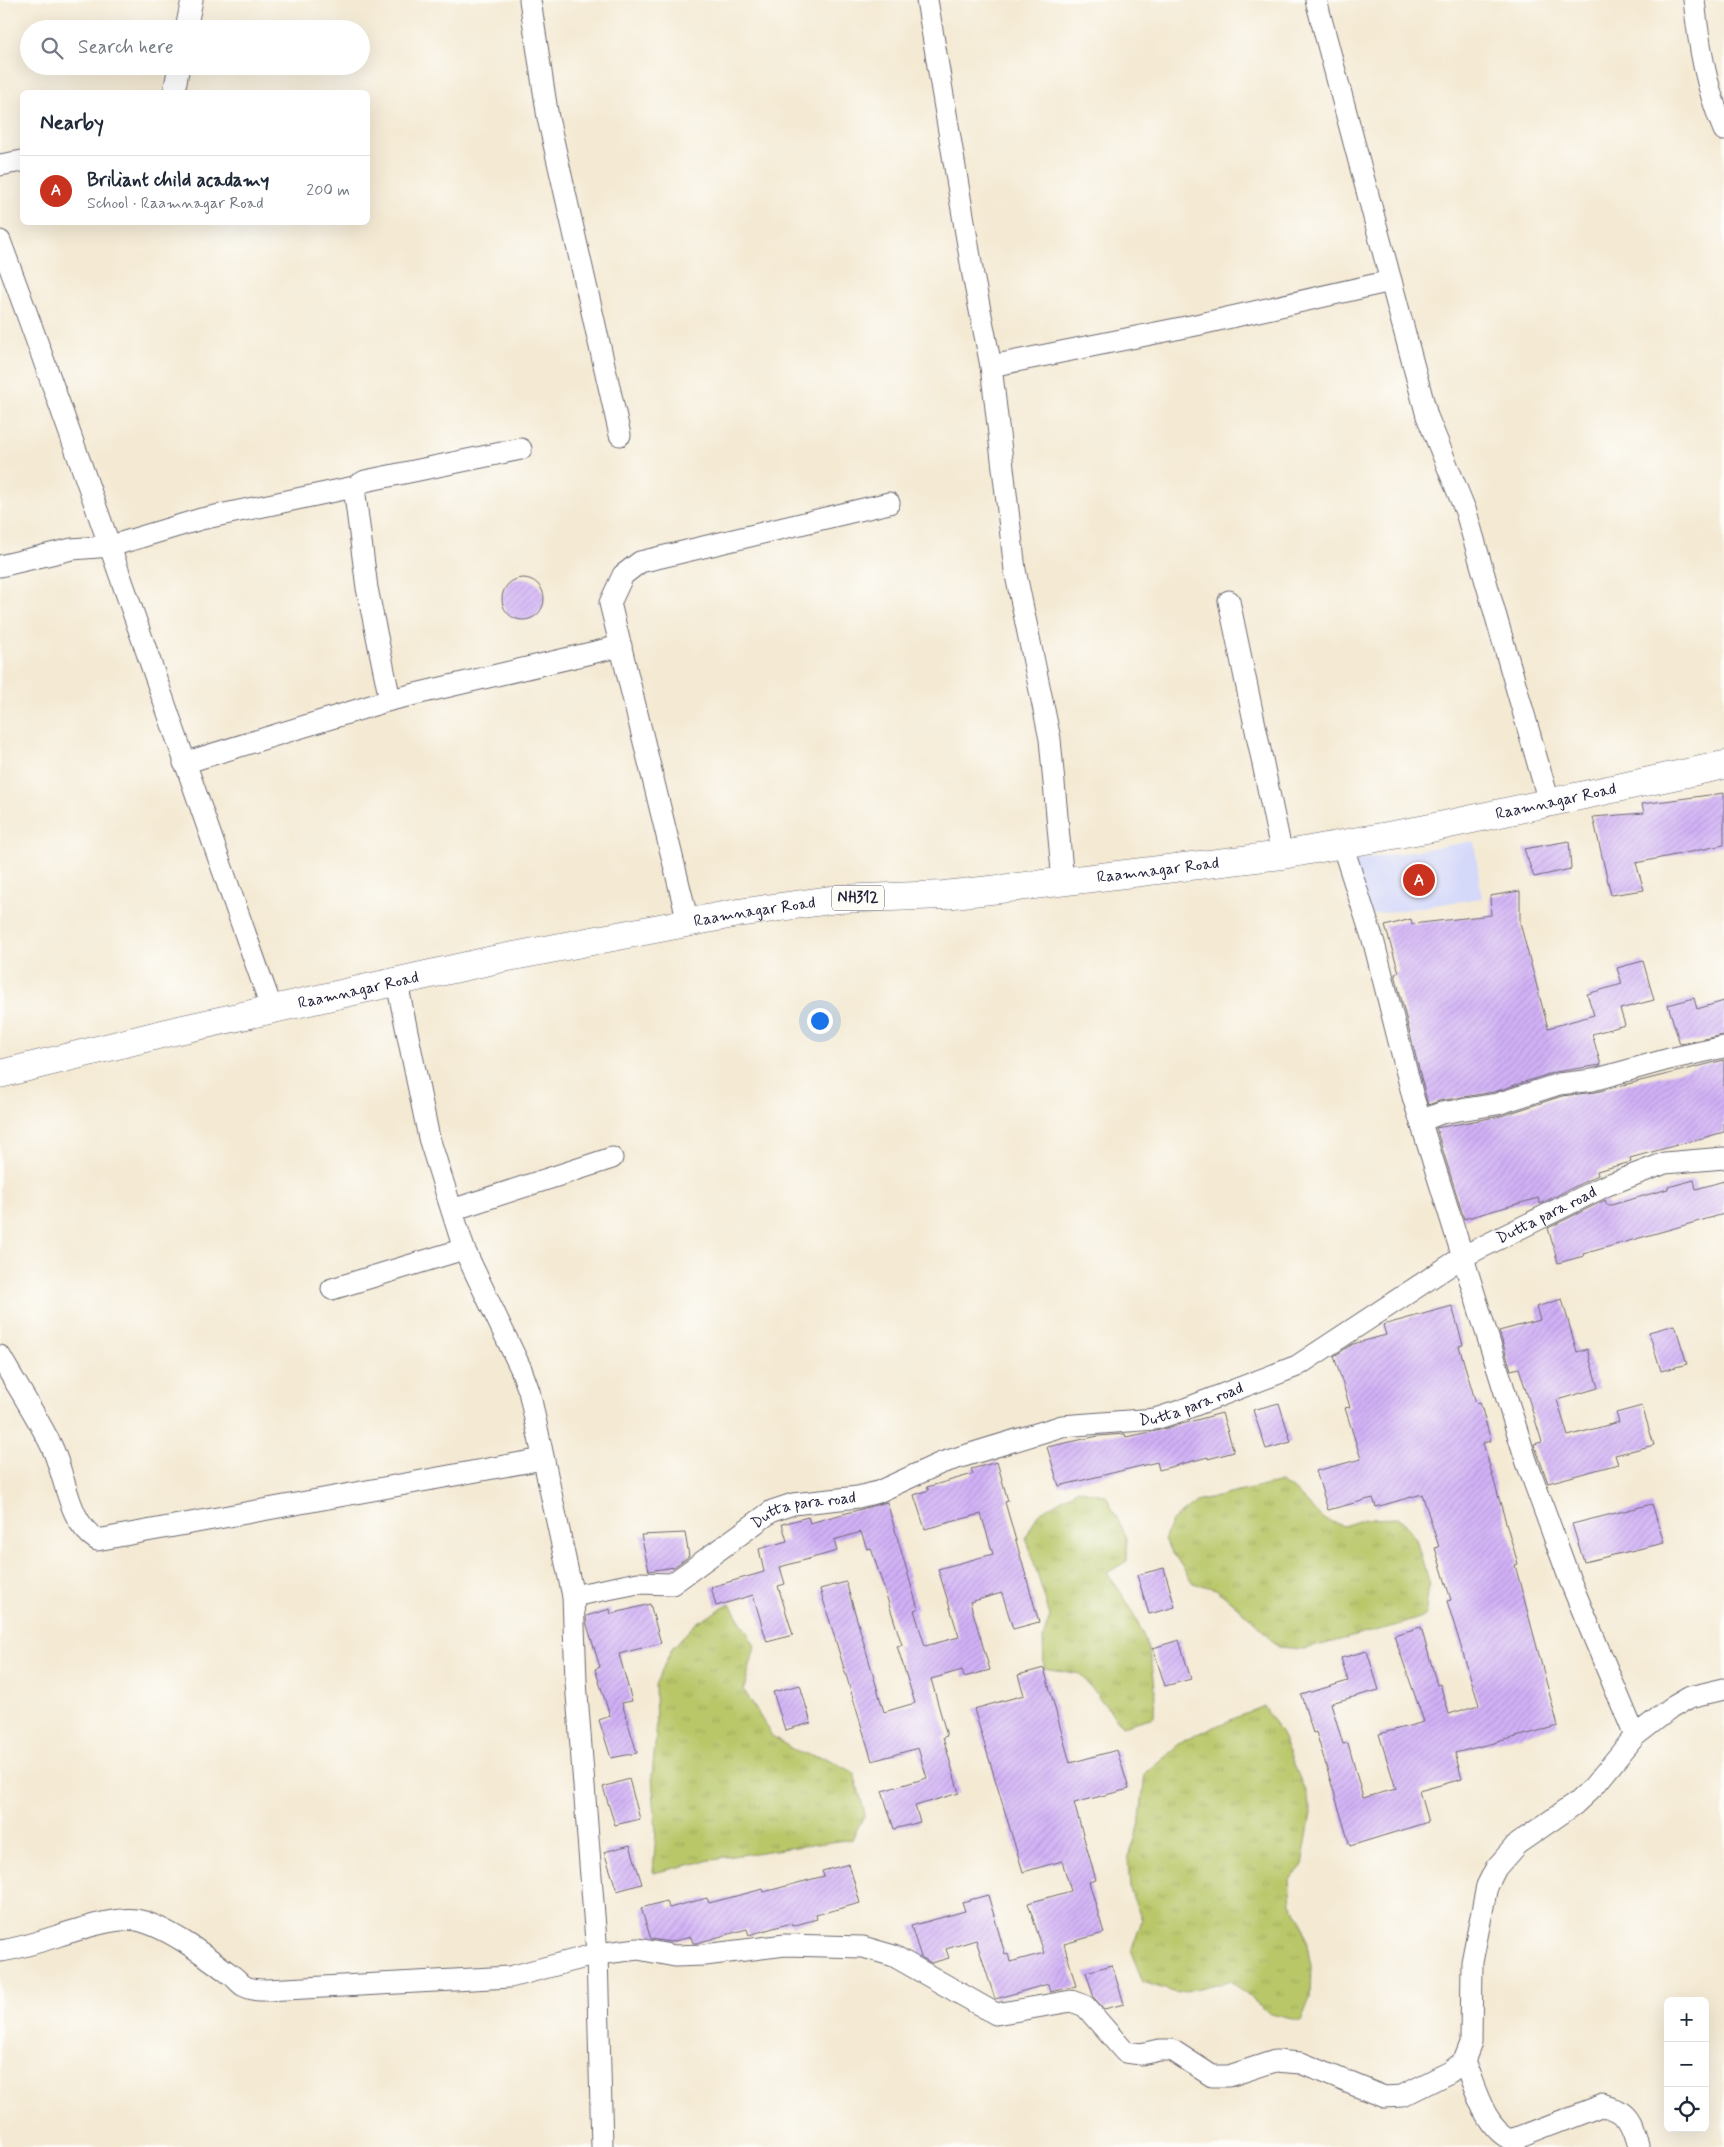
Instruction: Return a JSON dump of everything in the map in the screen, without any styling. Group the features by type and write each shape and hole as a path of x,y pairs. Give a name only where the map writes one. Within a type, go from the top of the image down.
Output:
{"highway":[{"name":"Raamnagar Road","path":"0,1074 272,1009 397,983 498,959 688,922 838,899 944,894 1063,882 1282,855 1426,829 1724,766"}],"street":[{"path":"188,20 192,0"},
{"path":"530,0 548,118 620,435"},
{"path":"927,0 973,275 991,366 1015,570 1050,739 1063,882"},
{"path":"1316,0 1427,416 1466,512 1549,802"},
{"path":"1694,0 1699,46 1711,100 1724,130"},
{"path":"174,90 177,75"},
{"path":"0,165 20,161"},
{"path":"0,241 112,546 184,763 272,1009"},
{"path":"991,366 1196,325 1391,280"},
{"path":"0,566 72,549 112,546 201,519 354,487 365,481 520,449"},
{"path":"354,487 367,588 390,700"},
{"path":"688,922 610,602 623,575 640,562 889,502"},
{"path":"1229,601 1282,855"},
{"path":"184,763 390,700 620,646"},
{"path":"1342,844 1374,943 1421,1121 1526,1460 1571,1583 1635,1736"},
{"path":"397,983 428,1138 464,1249 521,1369 529,1391 573,1596 576,1682 597,1954 602,2147"},
{"path":"1421,1121 1440,1113 1497,1104 1559,1084 1593,1080 1669,1059 1724,1047"},
{"path":"452,1210 612,1158"},
{"name":"Dutta para road","path":"573,1596 638,1583 672,1584 772,1511 793,1504 858,1497 878,1492 942,1463 1062,1426 1155,1419 1297,1366 1464,1256 1605,1186 1665,1163 1724,1158"},
{"path":"332,1288 464,1249"},
{"path":"0,1356 53,1448 78,1518 86,1533 97,1540 543,1459"},
{"path":"0,1951 20,1949 114,1920 140,1921 171,1936 232,1975 244,1986 267,1990 510,1977 597,1954 638,1949 675,1956 705,1955 785,1945 863,1947 894,1956 996,2014 1071,2002 1084,2006 1125,2052 1141,2054 1159,2050 1172,2050 1212,2076 1229,2076 1275,2061 1301,2063 1384,2097 1402,2096 1450,2072 1464,2061 1471,2043 1472,1962 1488,1886 1496,1868 1517,1844 1574,1804 1594,1786 1635,1736 1671,1708 1690,1697 1724,1689"},
{"path":"1464,2061 1490,2122 1500,2135 1512,2140 1603,2105 1617,2108 1627,2117 1635,2130 1639,2147"}],"shaded area":[{"path":"1474,841 1482,898 1369,915 1353,861"}],"green space":[{"path":"1281,1482 1298,1493 1322,1518 1343,1526 1365,1519 1400,1518 1416,1539 1429,1585 1425,1616 1402,1624 1305,1649 1278,1647 1255,1622 1216,1589 1193,1583 1164,1540 1172,1521 1196,1502"},
{"path":"1078,1489 1106,1496 1127,1538 1127,1561 1107,1573 1138,1622 1152,1664 1155,1687 1154,1717 1122,1726 1080,1674 1044,1668 1043,1638 1050,1616 1026,1537 1038,1514"},
{"path":"730,1604 755,1646 744,1690 772,1736 797,1752 826,1758 854,1773 865,1814 852,1839 719,1858 653,1873 656,1831 652,1775 656,1735 655,1685 672,1648 697,1622"},
{"path":"1264,1706 1283,1738 1307,1796 1311,1814 1302,1865 1289,1881 1291,1904 1302,1919 1311,1966 1310,1998 1301,2021 1270,2014 1230,1981 1177,1993 1143,1982 1131,1952 1142,1920 1130,1890 1128,1859 1139,1827 1145,1773 1185,1739"}],"building":[{"path":"523,578 538,584 544,599 538,614 523,620 508,614 502,599 508,584"},
{"path":"1724,793 1724,845 1636,863 1644,890 1611,895 1593,817 1644,813 1642,804"},
{"path":"1569,841 1571,869 1534,877 1524,849"},
{"path":"1520,891 1520,923 1548,1028 1594,1015 1587,994 1622,984 1617,968 1643,961 1654,1000 1620,1009 1625,1025 1592,1034 1601,1065 1555,1072 1494,1092 1439,1101 1428,1105 1395,974 1399,972 1385,926 1411,919 1412,924 1491,915 1490,896"},
{"path":"1694,998 1697,1009 1724,1001 1724,1035 1680,1044 1668,1005"},
{"path":"1724,1060 1724,1132 1630,1158 1631,1162 1597,1171 1598,1175 1540,1204 1538,1198 1464,1219 1436,1128 1501,1116 1562,1096 1596,1092"},
{"path":"1694,1180 1696,1189 1724,1181 1724,1214 1583,1254 1584,1256 1558,1263 1548,1228 1605,1200 1607,1205 1611,1205"},
{"path":"1562,1299 1577,1352 1587,1349 1598,1388 1557,1400 1568,1436 1619,1422 1616,1413 1642,1406 1654,1445 1615,1455 1618,1464 1548,1483 1534,1444 1542,1442 1519,1368 1511,1370 1499,1331 1540,1320 1536,1307"},
{"path":"1452,1306 1463,1345 1459,1346 1476,1403 1480,1402 1491,1441 1483,1443 1518,1564 1515,1565 1558,1726 1455,1753 1462,1779 1419,1791 1428,1822 1350,1846 1316,1732 1313,1733 1301,1695 1348,1681 1341,1658 1367,1651 1379,1690 1331,1703 1343,1744 1348,1743 1363,1798 1396,1789 1379,1734 1424,1722 1394,1635 1421,1627 1437,1685 1440,1684 1449,1714 1479,1705 1447,1601 1451,1600 1435,1548 1439,1547 1422,1494 1376,1507 1373,1498 1328,1510 1316,1471 1361,1459 1345,1408 1350,1407 1334,1356 1353,1344 1386,1335 1383,1325"},
{"path":"1675,1325 1687,1364 1661,1371 1649,1332"},
{"path":"1279,1403 1291,1442 1266,1449 1253,1410"},
{"path":"1222,1413 1234,1452 1159,1470 1157,1462 1059,1486 1047,1447 1098,1436 1125,1434 1126,1437"},
{"path":"997,1462 1008,1501 1005,1502 1039,1622 1013,1629 1002,1593 970,1602 990,1670 964,1677 962,1670 931,1679 947,1736 943,1737 959,1793 915,1806 920,1822 894,1829 882,1791 927,1778 918,1748 872,1761 820,1589 846,1582 884,1712 915,1703 897,1646 902,1645 871,1548 867,1549 861,1532 834,1540 837,1551 780,1567 785,1584 778,1586 793,1635 767,1642 753,1595 716,1606 711,1587 764,1572 759,1549 787,1541 782,1524 808,1517 810,1523 887,1502 918,1609 914,1610 925,1646 959,1637 938,1569 993,1554 981,1514 925,1529 914,1495 929,1490 927,1487 973,1474 971,1469"},
{"path":"1652,1504 1664,1543 1584,1562 1572,1524"},
{"path":"685,1533 689,1556 674,1567 649,1571 641,1535"},
{"path":"1164,1568 1175,1607 1149,1614 1137,1575"},
{"path":"650,1604 661,1643 619,1654 632,1701 622,1703 637,1753 611,1758 599,1720 610,1716 595,1669 600,1667 586,1616 610,1609 611,1614"},
{"path":"1179,1640 1191,1679 1165,1686 1153,1648"},
{"path":"1044,1668 1070,1763 1117,1750 1129,1789 1074,1803 1096,1880 1089,1882 1104,1933 1064,1944 1076,1986 1050,1992 1048,1984 995,1999 976,1940 946,1949 949,1958 931,1963 921,1957 911,1926 965,1911 962,1902 988,1895 1005,1954 1008,1953 1010,1962 1044,1953 1028,1903 1071,1891 1062,1861 1023,1872 974,1709 1024,1695 1018,1675"},
{"path":"800,1685 811,1723 785,1730 773,1692"},
{"path":"629,1779 640,1819 615,1825 603,1787"},
{"path":"630,1845 642,1884 617,1891 604,1852"},
{"path":"849,1864 860,1903 816,1915 817,1919 792,1926 791,1923 749,1935 747,1929 697,1943 693,1943 691,1937 670,1942 651,1939 641,1908 667,1901 669,1908 707,1898 709,1903 763,1889 764,1892 824,1876 822,1871"},
{"path":"1112,1965 1124,2004 1104,2009 1094,1998 1086,1972"}],"place":[{"name":"Briliant child acadamy","path":"1419,880"}]}
